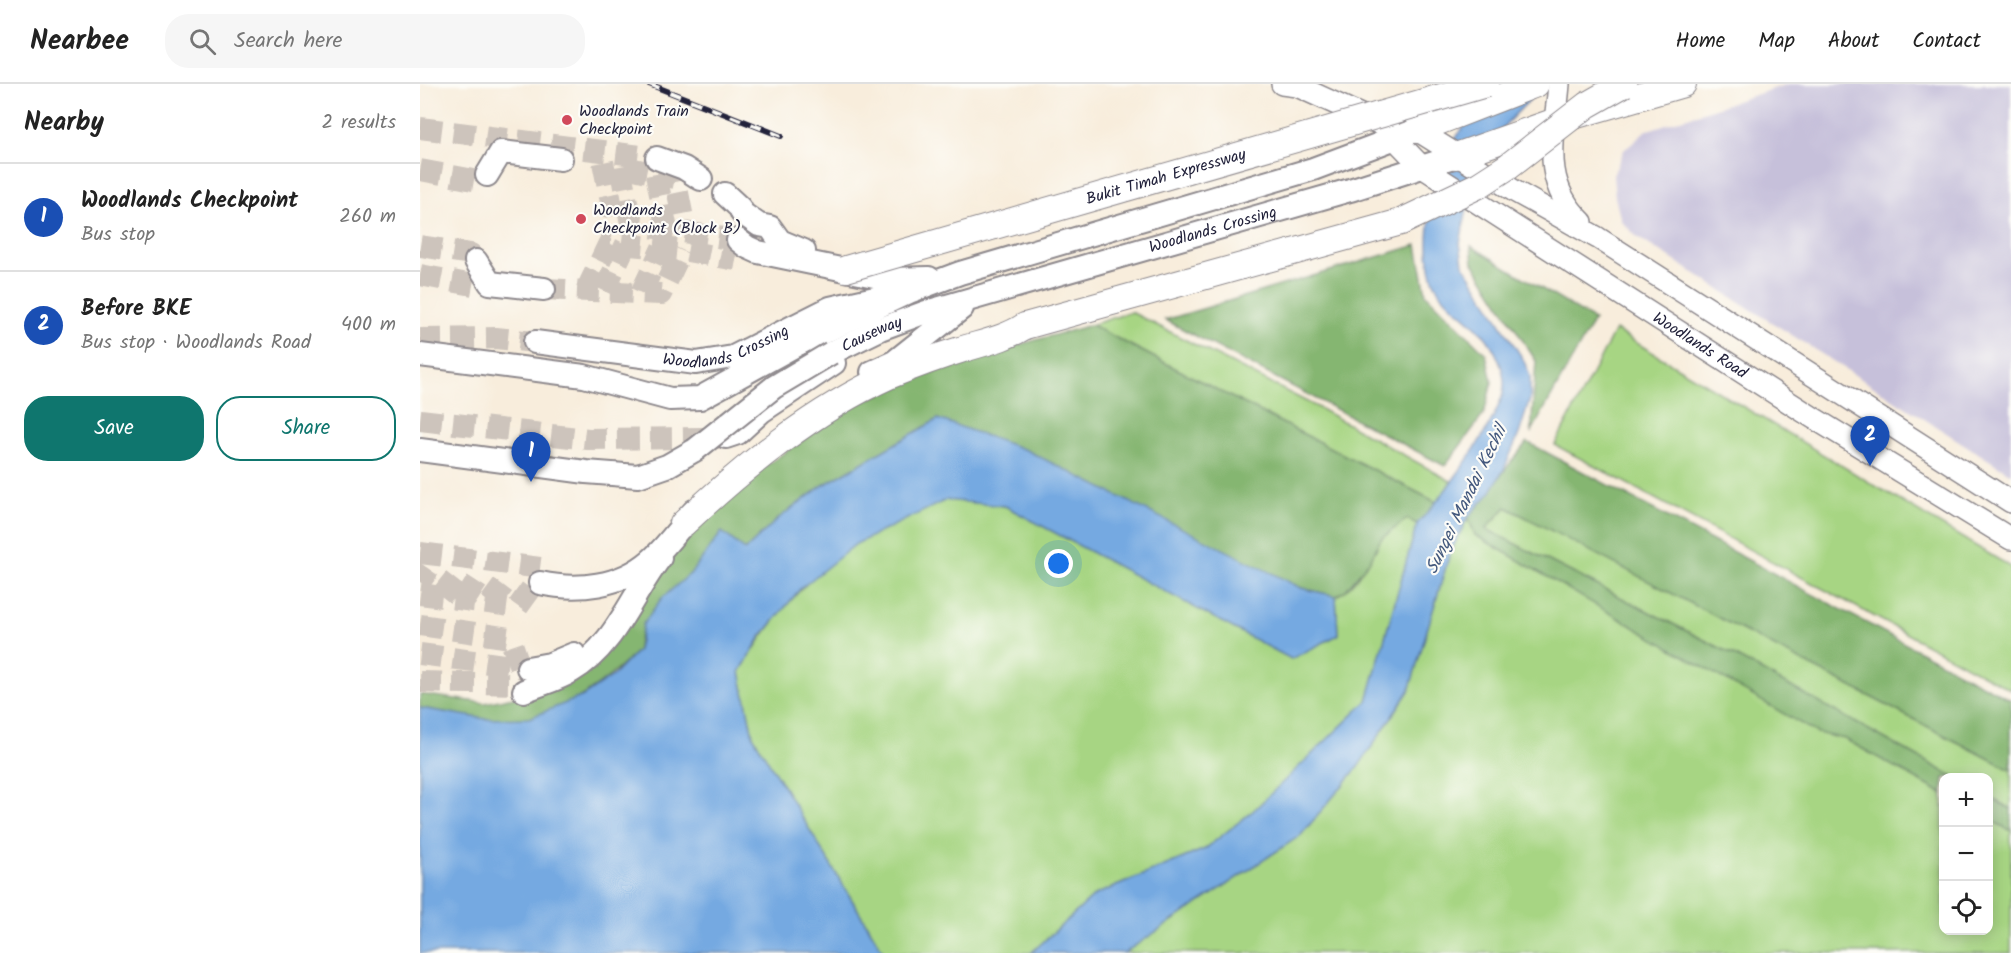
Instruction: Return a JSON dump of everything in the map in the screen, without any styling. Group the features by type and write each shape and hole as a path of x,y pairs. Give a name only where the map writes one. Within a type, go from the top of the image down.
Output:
{"highway":[{"path":"1406,135 1492,92 1536,84"},
{"path":"894,362 1401,222 1479,185 1507,167 1587,105 1624,84"},
{"path":"1456,156 1518,133 1683,84"},
{"name":"Bukit Timah Expressway","path":"846,269 1492,92"},
{"name":"Woodlands Crossing","path":"420,356 584,376 670,399 700,398 796,345 909,292 960,273 1313,169 1406,135"},
{"path":"487,175 496,151 561,159"},
{"name":"Woodlands Crossing","path":"726,437 738,433 762,411 851,351 906,323 912,317 1350,190 1456,156"},
{"path":"657,158 684,168 701,179"},
{"path":"736,205 759,225 770,228 780,241 800,247 815,263"},
{"name":"Woodlands Crossing","path":"737,250 758,266 815,263 901,280 960,273"},
{"path":"476,261 481,284 544,289"},
{"name":"Woodlands Crossing","path":"535,342 696,363 723,361 830,308 862,299 909,292"},
{"name":"Woodlands Crossing","path":"682,524 616,629 594,655 571,672 528,681 568,669 596,648 652,559 717,483 770,434 831,394 894,362 970,301"},
{"name":"Causeway","path":"420,450 586,472 638,476 667,466 695,450 774,387 831,353 912,317"},
{"path":"682,524 795,430 849,396 891,375 993,336"},
{"name":"Woodlands Crossing","path":"540,575 561,588 586,587 630,574 652,559"}],"main road":[{"path":"1559,84 1552,159 1558,189 1568,207 1598,238"},
{"path":"1294,85 1456,156 1598,238 2011,502"},
{"name":"Woodlands Road","path":"1406,135 1422,167 2011,539"}],"shaded area":[{"path":"1788,84 2011,84 2011,474 1637,237 1621,221 1613,175 1624,150 1645,131"}],"green space":[{"path":"1417,245 1426,294 1486,354 1492,382 1484,414 1445,466 1165,320"},
{"path":"1471,246 1594,320 1531,433 1536,361 1473,263"},
{"path":"1131,312 1319,408 1451,481 1438,503 1091,325"},
{"path":"1091,325 1438,503 1417,524 1407,519 1381,539 1371,559 1345,591 1336,596 1301,588 938,419 822,486 779,518 745,550 722,532 694,569 649,617 639,638 638,650 615,672 575,700 530,718 503,721 420,708 420,694 485,703 523,695 572,674 658,568 724,494 856,404 962,360"},
{"path":"1615,330 2011,567 2011,690 1555,445"},
{"path":"1527,442 2011,700 2011,770 1506,507 1486,529 1726,651 1947,773 1939,773 1939,792 1845,739 1817,733 1475,535 1468,517"},
{"path":"946,500 1005,506 1291,659 1338,635 1336,596 1357,578 1386,534 1407,519 1417,524 1367,701 1254,810 1205,849 1095,895 1031,953 884,953 753,736 740,672 776,618 820,570 855,544 888,526"},
{"path":"1506,507 2011,770 2011,809 1993,799 1993,773 1947,773 1726,651 1486,529"},
{"path":"1468,517 1475,535 1817,732 1845,739 1939,792 1939,935 1993,935 1993,821 2011,831 2011,953 1124,953 1301,835 1358,767 1409,691 1450,553"},
{"path":"1993,800 2011,809 2011,831 1993,821"}],"water":[{"name":"Sungei Mandai Kechil","path":"1496,84 1545,84 1506,124 1485,152 1467,208 1460,243 1463,264 1523,359 1530,376 1530,399 1519,434 1504,469 1490,493 1468,517 1450,553 1409,691 1358,767 1301,835 1124,953 1031,953 1095,895 1205,849 1254,810 1367,701 1417,524 1440,497 1482,437 1501,400 1504,386 1497,355 1490,344 1481,331 1450,304 1437,288 1429,264 1428,246 1436,188 1448,153 1455,139"},
{"path":"938,419 1026,450 1301,588 1336,596 1338,635 1291,659 1005,506 946,500 856,544 800,589 760,638 740,672 753,736 884,953 420,953 420,708 486,719 529,718 583,696 614,675 638,650 643,624 661,599 691,573 722,532 745,550 779,518 822,486"}],"tunnel":[{"path":"420,128 657,158"},
{"path":"603,162 615,222 738,240"},
{"path":"620,166 631,224"},
{"path":"625,167 675,178 686,233"},
{"path":"420,170 479,181 487,175"},
{"path":"656,174 667,230"},
{"path":"586,291 609,243 682,250 736,260"},
{"path":"604,291 626,244"},
{"path":"420,246 471,254 476,261"},
{"path":"641,293 662,248"},
{"path":"544,289 661,294 682,250"},
{"path":"420,275 473,285"},
{"path":"420,339 496,338 535,342"},
{"path":"420,420 588,439 719,438"},
{"path":"420,553 541,568"},
{"path":"420,582 429,569"},
{"path":"441,596 459,573"},
{"path":"465,600 481,575"},
{"path":"490,603 508,579"},
{"path":"420,594 518,607 536,582"},
{"path":"420,625 510,638 520,667"},
{"path":"420,654 528,668"},
{"path":"420,682 525,684"}],"railway":[{"path":"649,84 781,136"}],"place":[{"name":"Woodlands Train Checkpoint","path":"567,120"},
{"name":"Woodlands Checkpoint (Block B)","path":"581,219"},
{"name":"Before BKE","path":"1870,466"},
{"name":"Woodlands Checkpoint","path":"531,482"}]}
